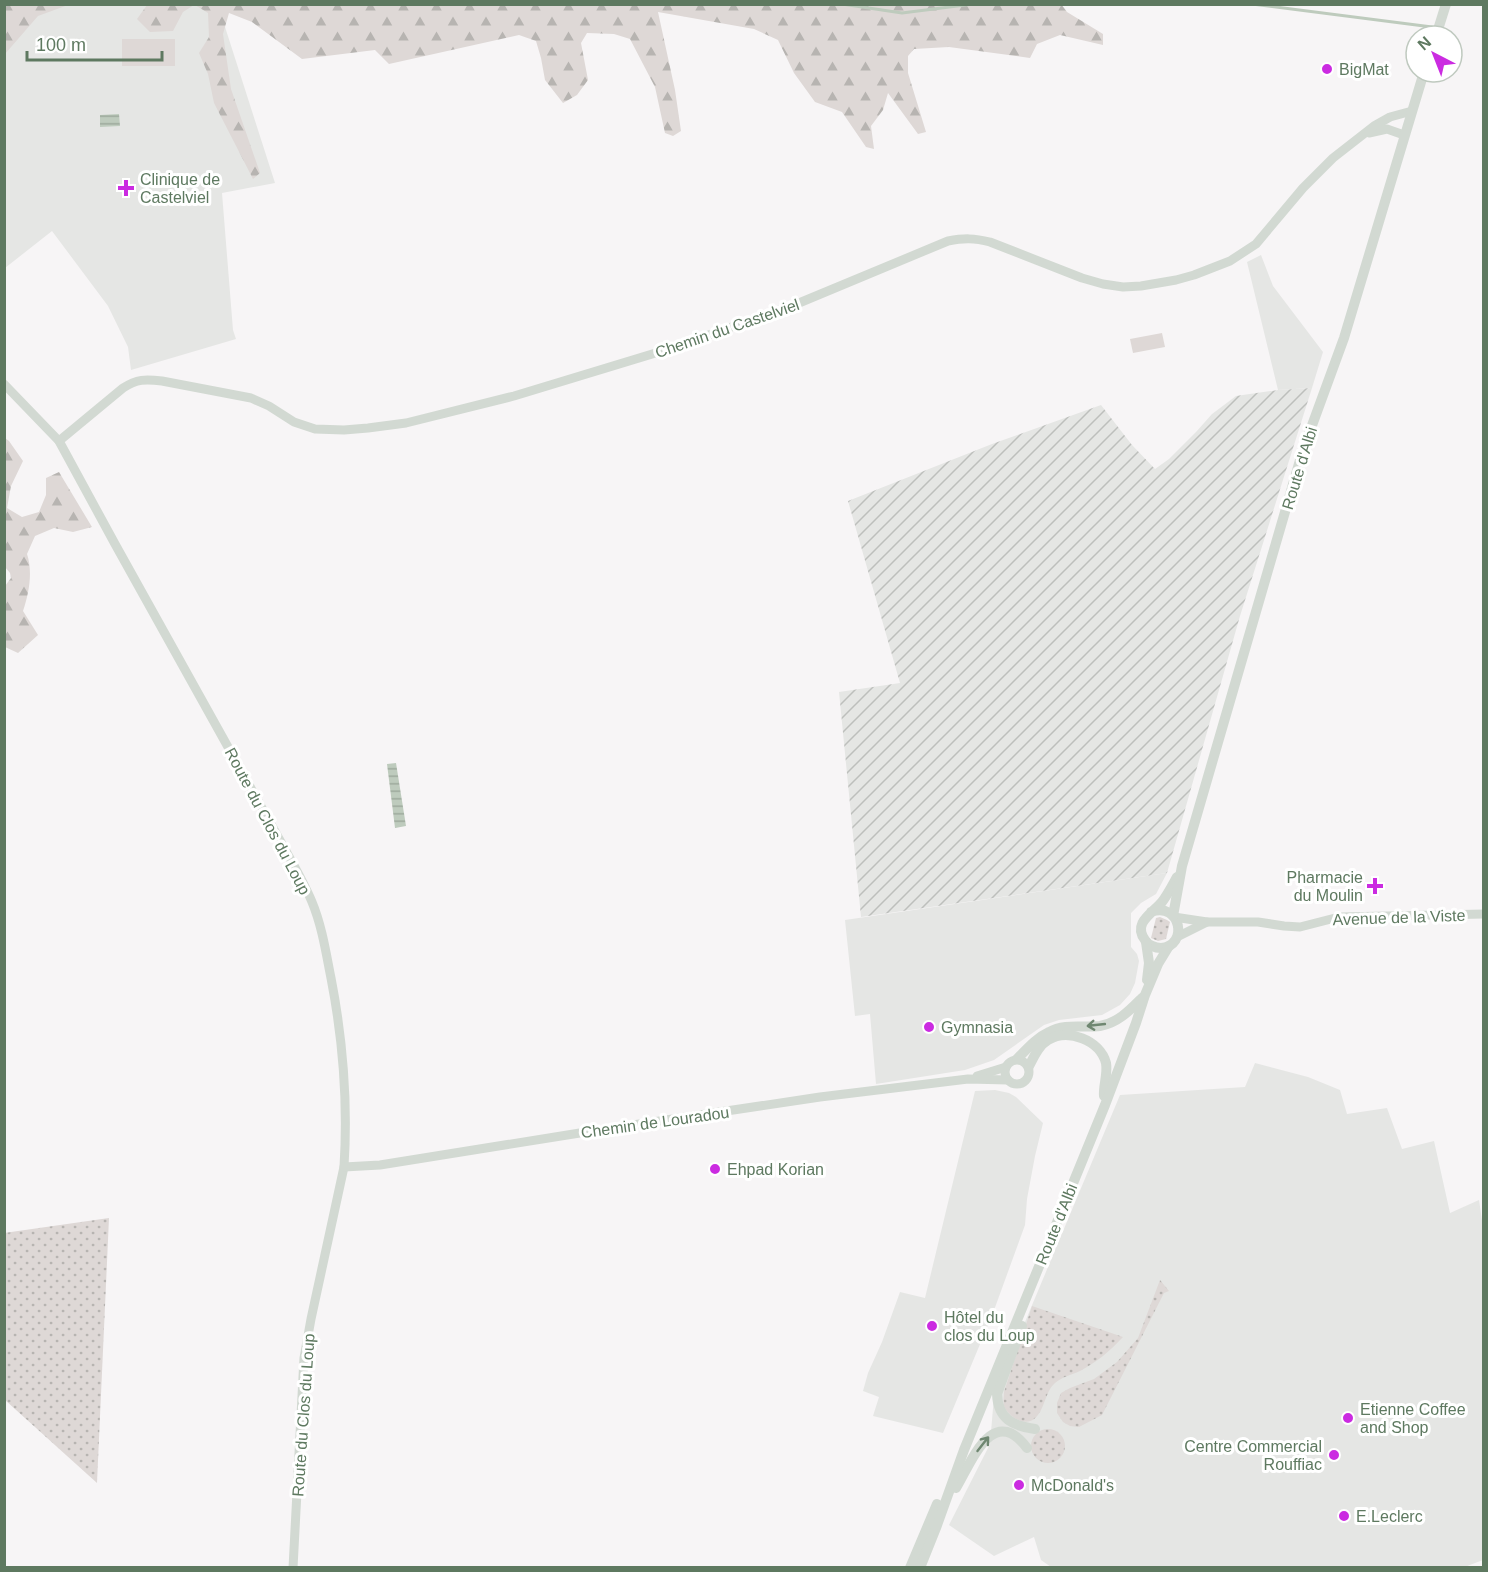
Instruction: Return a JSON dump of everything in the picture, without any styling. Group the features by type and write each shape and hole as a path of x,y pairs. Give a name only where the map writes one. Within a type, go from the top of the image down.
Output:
{"main road":[{"path":"1440,24 1446,4"},
{"name":"Route d'Albi","path":"1174,916 1182,866 1303,450 1344,338 1420,84"},
{"name":"Route d'Albi","path":"1151,912 1167,895 1182,866"},
{"path":"1160,910 1174,916 1179,927 1173,942 1164,947 1155,947 1146,942 1141,927 1151,912 1160,910"},
{"name":"Route d'Albi","path":"1145,995 1149,963 1146,942"},
{"name":"Route d'Albi","path":"920,1568 964,1450 1105,1105 1145,995 1158,964 1173,942"},
{"path":"1017,1059 1037,1039 1050,1031 1064,1027 1108,1024 1124,1014 1145,995"},
{"path":"1029,1066 1038,1048 1048,1040 1065,1035 1079,1037 1102,1054 1106,1072 1105,1105"},
{"path":"1035,1429 1022,1427 1006,1418 1000,1411 998,1394 1028,1307 1040,1262"},
{"path":"942,1511 988,1437 1000,1431 1007,1432 1027,1448"},
{"name":"Route d'Albi","path":"910,1568 964,1450"}],"street":[{"name":"Chemin du Castelviel","path":"59,441 123,388 134,381 147,379 251,398 294,422 315,429 360,429 406,423 514,396 672,348 800,303 948,241 961,238 990,242 1103,284 1124,287 1176,280 1230,261 1256,244 1303,188 1333,158 1358,137 1390,117 1412,111"},
{"name":"Chemin du Castelviel","path":"1358,137 1376,130 1387,129 1404,135"},
{"name":"Route du Clos du Loup","path":"4,384 59,441 120,555 287,853 312,903 326,953 342,1048 345,1107 344,1167 304,1359 293,1568"},
{"name":"Avenue de la Viste","path":"1174,916 1208,922 1258,922 1300,927 1339,917 1484,914"},
{"name":"Avenue de la Viste","path":"1173,942 1208,922"},
{"path":"1017,1059 1029,1066 1029,1075 1025,1081 1016,1084 1008,1080 968,1079 1006,1067 1017,1059"},
{"path":"1006,1067 1008,1080"},
{"name":"Chemin de Louradou","path":"344,1167 380,1165 820,1097 968,1079"}],"shaded area":[{"name":"Clinique de Castelviel","path":"5,5 218,5 275,183 222,193 233,330 236,339 131,370 128,347 108,306 52,231 5,268"},
{"path":"119,114 120,126 100,127 100,115"},
{"path":"1261,255 1273,286 1323,352 1312,388 1278,390 1247,262"},
{"path":"1312,388 1240,616 1167,873 861,917 839,692 900,683 848,501 992,444 1101,405 1132,445 1155,469 1169,459 1212,414 1236,396"},
{"path":"396,763 406,826 395,828 387,764"},
{"path":"1167,873 1156,894 1141,903 1131,913 1131,947 1139,961 1135,983 1130,994 1120,1005 1102,1015 1059,1020 1044,1025 994,1060 965,1070 876,1084 870,1014 855,1016 845,920"},
{"path":"1255,1063 1308,1077 1340,1090 1347,1114 1387,1108 1402,1149 1434,1141 1450,1213 1479,1200 1484,1234 1483,1560 1462,1568 1051,1567 1041,1560 1034,1537 994,1556 949,1525 990,1444 994,1396 1120,1095 1245,1087"},
{"path":"995,1090 1016,1097 1043,1123 1027,1199 1025,1225 993,1313 943,1433 873,1416 879,1397 863,1391 868,1373 900,1292 925,1298 975,1091"}],"green space":[{"path":"5,4 68,5 38,16 5,54"},
{"path":"1061,4 1067,12 1103,34 1103,45 1060,35 1037,44 1030,58 949,47 914,49 908,56 908,73 926,132 918,134 888,93 883,110 871,126 874,149 866,147 842,112 815,102 794,73 778,40 754,29 658,12 675,90 681,131 673,136 665,133 655,87 630,39 614,34 587,33 581,43 588,80 577,95 563,103 545,80 536,41 519,35 389,64 375,50 302,59 252,22 229,13 223,34 231,89 260,173 253,179 214,103 208,74 199,53 209,37 208,13 195,5"},
{"path":"147,5 194,5 183,12 173,31 150,32 137,19"},
{"path":"122,39 175,39 175,66 122,66"},
{"path":"1162,333 1165,347 1133,353 1130,339"},
{"path":"5,438 23,461 11,486 7,508 22,517 39,512 46,495 46,478 59,472 92,527 73,532 54,528 35,536 27,554 30,582 23,611 38,635 18,653 5,647 5,586 11,578 5,567"},
{"path":"1160,917 1170,922 1166,939 1158,941 1151,938 1156,918"},
{"path":"109,1218 97,1483 5,1400 4,1233"},
{"path":"1160,1280 1169,1291 1164,1293 1102,1415 1079,1427 1063,1422 1057,1413 1057,1403 1061,1393 1094,1379 1117,1362 1138,1338"},
{"path":"1032,1306 1123,1337 1092,1364 1055,1383 1038,1416 1026,1422 1013,1417 1006,1410 1004,1392"},
{"path":"1048,1429 1060,1434 1065,1446 1060,1458 1048,1463 1036,1458 1031,1446 1036,1434"}],"waterway":[{"path":"842,4 902,13 973,4"},
{"path":"1252,4 1409,24"}],"place":[{"name":"BigMat","path":"1327,69"},
{"name":"Clinique de Castelviel","path":"126,188"},
{"name":"Pharmacie du Moulin","path":"1375,886"},
{"name":"Gymnasia","path":"929,1027"},
{"name":"Ehpad Korian","path":"715,1169"},
{"name":"Hôtel du clos du Loup","path":"932,1326"},
{"name":"Etienne Coffee and Shop","path":"1348,1418"},
{"name":"Centre Commercial Rouffiac","path":"1334,1455"},
{"name":"McDonald's","path":"1019,1485"},
{"name":"E.Leclerc","path":"1344,1516"}]}
